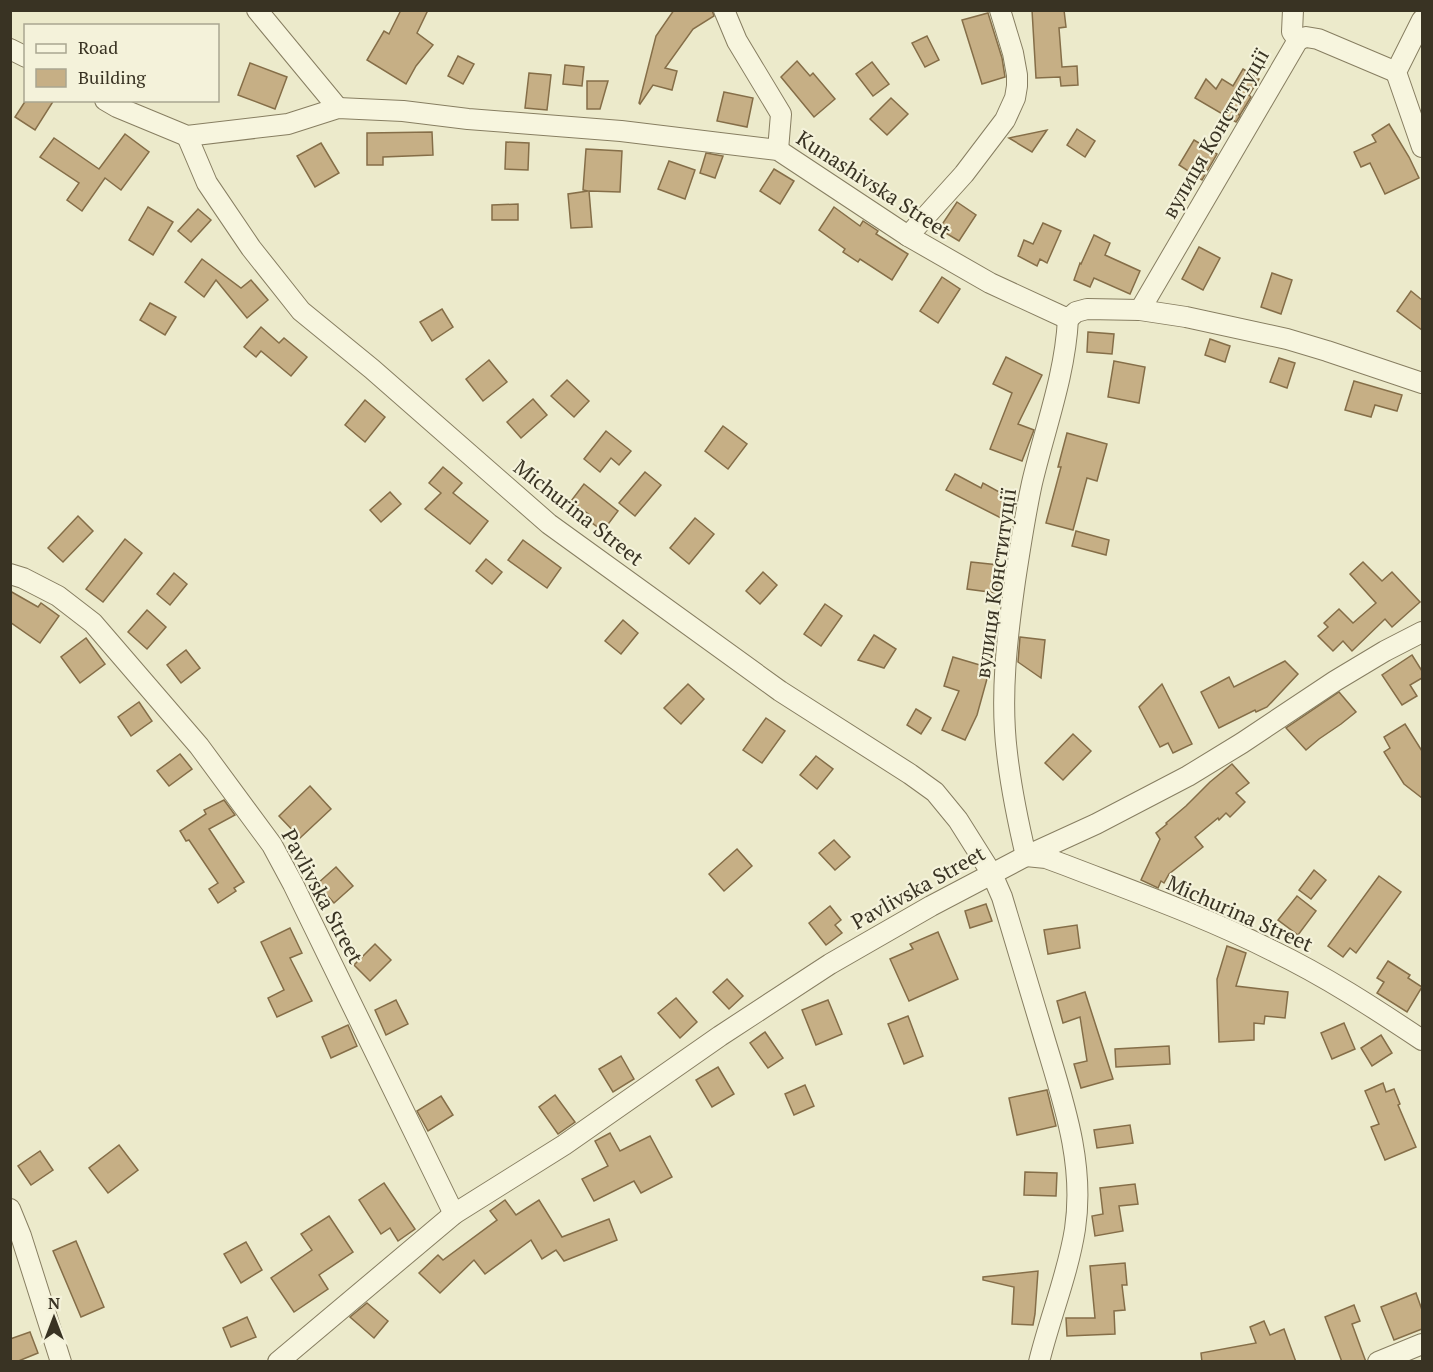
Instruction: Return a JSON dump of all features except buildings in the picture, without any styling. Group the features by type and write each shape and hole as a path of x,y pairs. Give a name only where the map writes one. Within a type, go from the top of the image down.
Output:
{"street":[{"path":"257,10 338,108"},
{"path":"724,10 737,41 781,114 778,150"},
{"path":"908,236 964,174 1005,120 1015,98 1017,75 1000,10"},
{"name":"вулиця Конституції","path":"1140,310 1298,40 1292,32 1293,10"},
{"path":"1422,20 1396,72 1422,147"},
{"path":"1298,40 1306,37 1318,39 1396,72"},
{"path":"10,49 24,56"},
{"name":"Kunashivska Street","path":"108,102 187,136 288,124 338,108 403,111 468,119 621,131 778,150 908,236 990,283 1068,319"},
{"name":"Michurina Street","path":"187,136 207,183 251,248 301,311 381,377 549,524 780,690 934,792 958,820 992,874"},
{"path":"1068,319 1076,312 1087,309 1140,310 1186,317 1287,339 1422,383"},
{"name":"вулиця Конституції","path":"1026,856 1007,751 1004,698 1007,649 1021,539 1032,482 1067,344 1068,319"},
{"name":"Pavlivska Street","path":"10,574 58,596 93,623 199,746 272,845 454,1214"},
{"name":"Pavlivska Street","path":"278,1362 454,1214 564,1145 720,1036 830,964 1026,856 1096,824 1188,776 1335,681 1422,632"},
{"name":"Michurina Street","path":"1026,856 1046,858 1065,865 1218,925 1264,946 1359,998 1422,1040"},
{"path":"992,874 1011,925 1064,1103 1075,1151 1077,1201 1075,1229 1068,1263 1039,1362"},
{"path":"10,1209 21,1236 61,1362"},
{"path":"1378,1362 1422,1344"}]}
